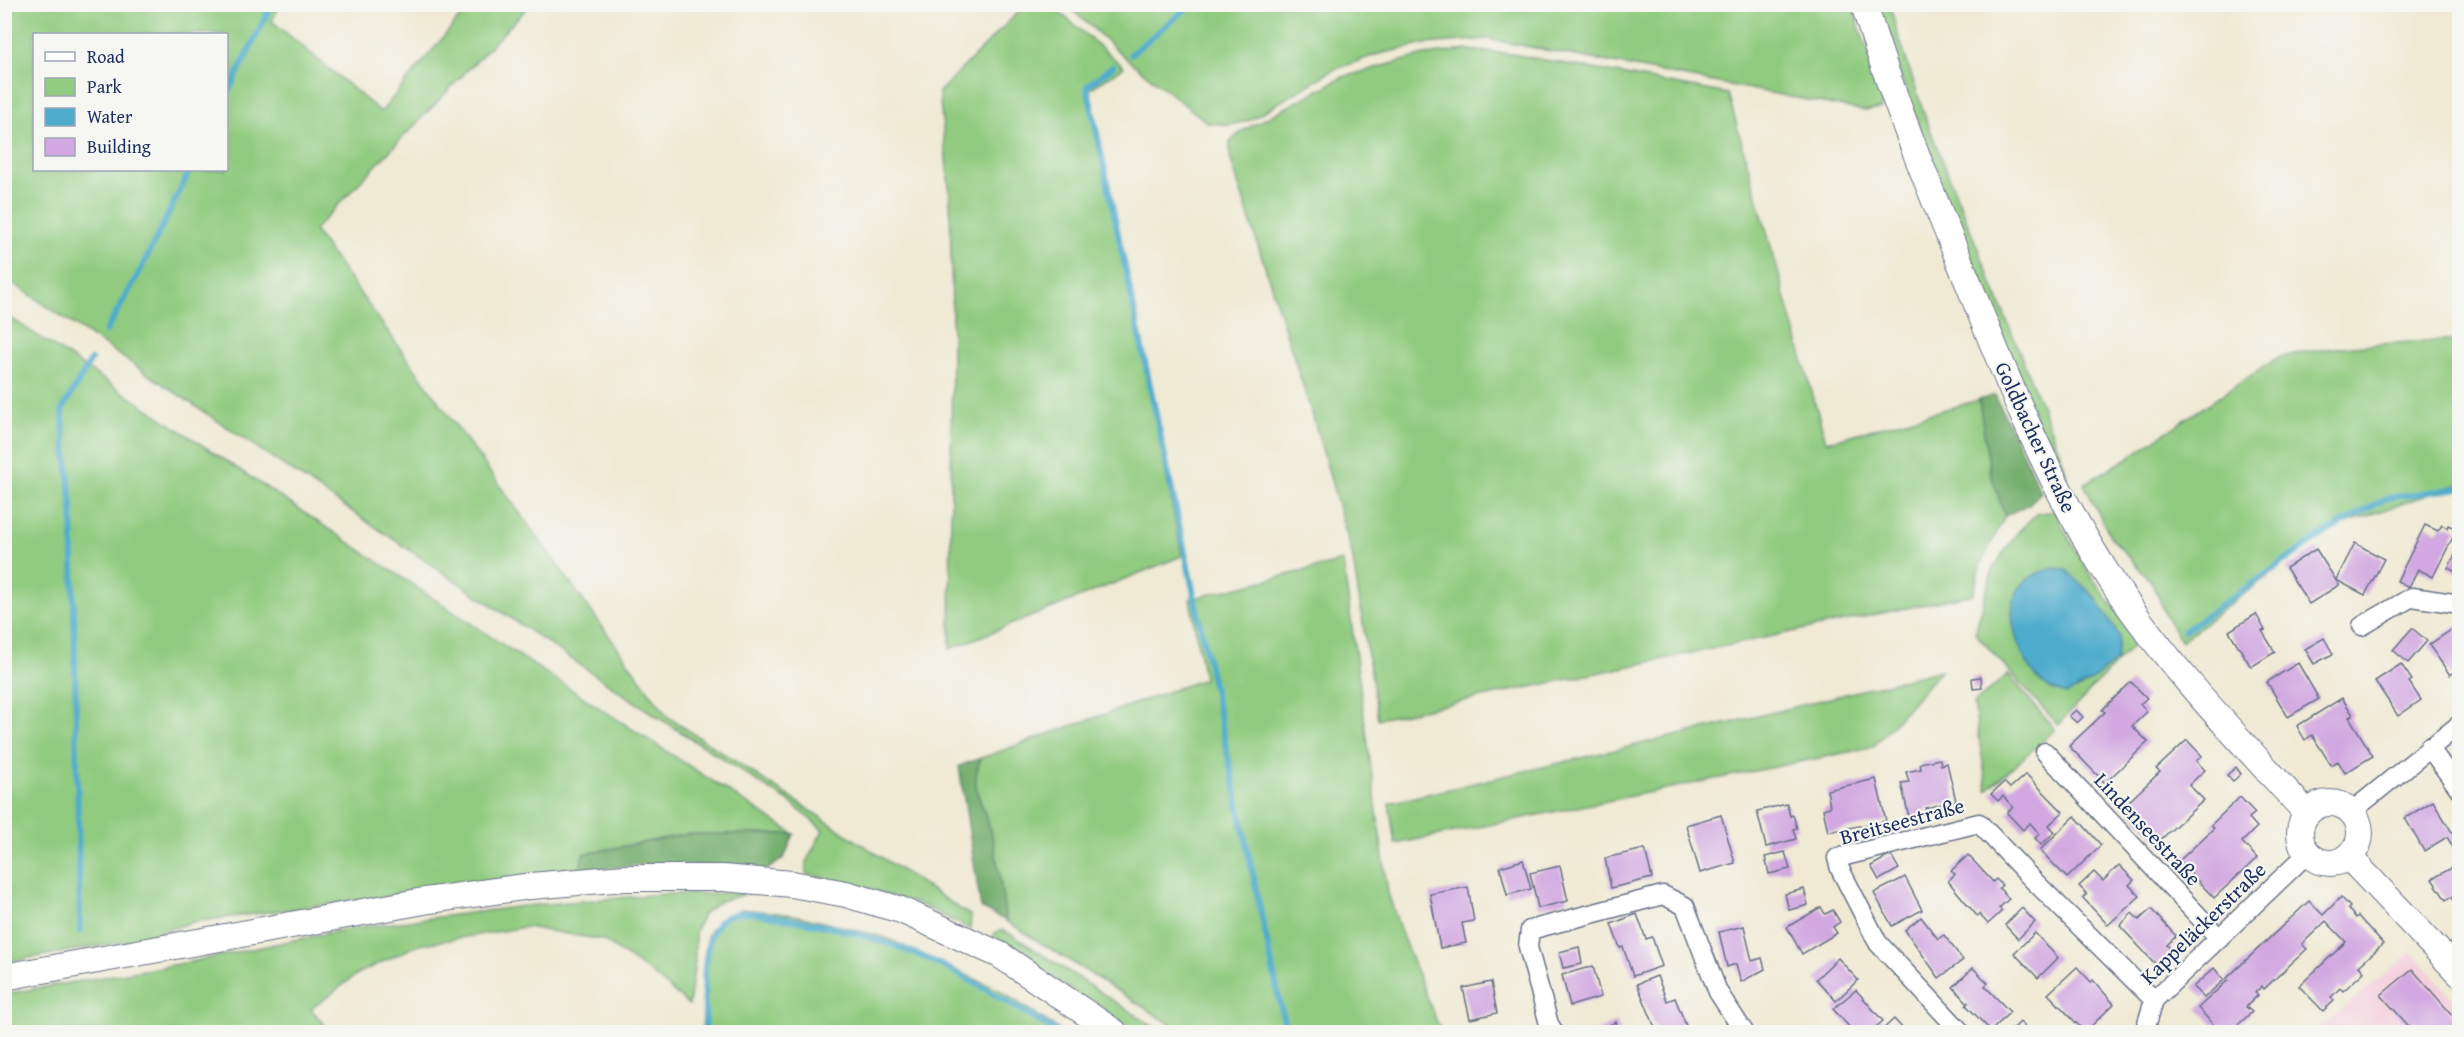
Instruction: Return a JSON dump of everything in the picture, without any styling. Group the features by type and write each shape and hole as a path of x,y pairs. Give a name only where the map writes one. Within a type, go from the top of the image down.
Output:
{"street":[{"name":"Goldbacher Straße","path":"1864,4 1901,116 1992,342 2058,491 2106,572 2150,636 2307,813"},
{"path":"2362,626 2412,597 2460,604"},
{"path":"2351,812 2460,724"},
{"path":"2429,747 2460,790"},
{"name":"Lindenseestraße","path":"2045,752 2219,938"},
{"path":"2325,803 2337,804 2351,812 2358,822 2360,832 2357,847 2349,857 2331,864 2319,862 2307,854 2301,844 2299,830 2307,813 2325,803"},
{"name":"Breitseestraße","path":"1961,1032 1878,943 1840,869 1837,858 1979,824 2154,1000"},
{"name":"Kappeläckerstraße","path":"2142,1032 2145,1030 2154,1000 2307,854"},
{"path":"2349,857 2460,974"},
{"path":"4,977 390,907 531,886 625,878 723,878 792,884 846,894 901,910 1000,956 1114,1032"},
{"path":"1554,1032 1549,1024 1528,947 1530,930 1663,895 1685,906 1718,992 1744,1032"}],"shaded area":[{"path":"2412,952 2459,1005 2459,1032 2316,1032 2320,1027"}],"green space":[{"path":"1026,4 1051,5 1124,67 1090,89 1182,556 950,649 952,321 950,197 939,92"},
{"path":"4,5 280,5 272,21 381,112 470,5 530,5 314,230 668,717 971,916 970,929 921,905 856,885 806,874 806,862 823,830 791,803 662,720 5,278"},
{"path":"1067,5 1852,5 1883,97 1881,108 1865,111 1488,39 1425,44 1375,55 1333,70 1250,120 1230,125 1208,123 1128,60"},
{"path":"1875,5 1890,5 1927,122 2061,455 2067,475 2064,480 1985,311"},
{"path":"1467,50 1512,54 1728,94 1826,442 1979,400 1990,471 2005,516 1980,565 1973,594 1378,719 1352,554 1313,417 1230,158 1230,142 1242,131 1343,77 1424,55"},
{"path":"5,314 523,658 794,834 688,834 583,854 580,871 193,922 135,940 5,962"},
{"path":"2459,339 2459,484 2332,528 2181,641 2168,620 2153,584 2110,536 2084,484 2126,459 2277,358 2322,349"},
{"path":"1995,395 2041,492 2029,504 2005,516 1990,471 1979,400"},
{"path":"2054,511 2087,570 2137,641 2058,725 1975,633 1993,568 2018,532 2036,514"},
{"path":"1343,561 1388,893 1403,938 1441,1032 1183,1032 1006,921 989,823 976,788 977,769 981,758 1204,679 1190,599"},
{"path":"1941,670 1873,747 1395,844 1389,803 1734,722"},
{"path":"2008,674 2055,730 1987,790 1974,703"},
{"path":"981,758 977,769 976,786 996,851 1006,921 981,908 959,766"},
{"path":"688,834 794,834 784,858 767,870 709,865 646,864 580,871 583,854"},
{"path":"749,893 721,901 704,913 695,932 695,961 689,1005 653,975 603,940 526,927 418,945 359,973 311,1009 331,1032 5,1032 5,994 190,962 347,929 523,906 664,894"},
{"path":"742,909 794,915 884,937 999,990 1063,1032 702,1032 707,936 721,919"},
{"path":"1002,930 1162,1032 1137,1032 1023,959 995,944 993,937 995,933"}],"water":[{"path":"2055,568 2066,570 2096,598 2119,636 2117,660 2089,683 2067,694 2049,688 2030,669 2017,640 2013,624 2012,609 2015,596 2022,585 2037,574"}],"building":[{"path":"2425,525 2438,531 2442,525 2457,529 2433,577 2418,569 2409,587 2397,581"},
{"path":"2355,543 2384,559 2365,595 2336,580"},
{"path":"2460,546 2460,574 2448,568"},
{"path":"2316,549 2339,585 2309,604 2286,568"},
{"path":"2256,614 2265,630 2262,631 2275,652 2251,667 2229,631"},
{"path":"2460,624 2460,669 2450,675 2429,645"},
{"path":"2412,628 2427,641 2408,663 2393,650"},
{"path":"2324,638 2333,654 2314,664 2305,649"},
{"path":"2298,663 2319,699 2288,717 2267,682"},
{"path":"2401,664 2412,680 2409,682 2421,700 2398,716 2375,681"},
{"path":"1981,677 1982,688 1973,689 1972,678"},
{"path":"2131,682 2147,698 2140,704 2147,712 2132,726 2148,742 2105,783 2069,746 2105,712 2102,710"},
{"path":"2342,698 2353,715 2349,717 2373,756 2345,773 2338,761 2331,765 2312,735 2305,740 2297,726"},
{"path":"2076,710 2083,717 2077,723 2069,716"},
{"path":"2187,740 2202,756 2196,761 2205,770 2189,785 2204,800 2159,841 2125,805 2160,772 2156,769"},
{"path":"1940,759 1941,765 1947,763 1956,801 1925,808 1926,813 1909,817 1901,783 1909,782 1906,772 1921,769 1920,763"},
{"path":"2236,767 2241,774 2233,781 2227,775"},
{"path":"2026,774 2063,812 2049,825 2055,832 2041,845 2035,838 2040,834 2030,823 2023,830 2007,813 2013,807 2003,796 1998,801 1991,794 2004,782 2010,788"},
{"path":"1876,779 1886,821 1828,832 1823,809 1830,807 1827,790"},
{"path":"2240,797 2255,813 2249,818 2257,827 2242,842 2257,858 2214,898 2179,861 2214,828 2211,825"},
{"path":"2433,801 2453,834 2460,830 2460,850 2456,852 2447,837 2424,851 2405,818"},
{"path":"1787,804 1790,816 1793,815 1797,828 1793,829 1796,839 1766,847 1757,811"},
{"path":"1721,815 1735,863 1700,873 1686,825"},
{"path":"2075,816 2101,845 2067,878 2040,850"},
{"path":"1645,849 1652,878 1611,888 1605,858"},
{"path":"1785,852 1790,869 1769,874 1765,857"},
{"path":"1891,855 1899,869 1879,880 1871,866"},
{"path":"1968,855 1993,882 1996,879 2002,885 1999,888 2009,899 1999,908 2002,911 1988,924 1979,914 1977,916 1948,881 1955,874 1951,871"},
{"path":"1523,860 1531,889 1507,895 1500,867"},
{"path":"2460,863 2460,914 2452,897 2446,900 2432,879"},
{"path":"2119,865 2134,880 2129,885 2140,896 2108,925 2083,898 2087,894 2079,886 2094,872 2103,881"},
{"path":"1560,866 1568,901 1538,908 1530,873"},
{"path":"1905,877 1922,910 1892,926 1874,893"},
{"path":"1468,887 1474,921 1462,923 1466,943 1440,948 1430,894"},
{"path":"1804,889 1808,905 1789,910 1785,894"},
{"path":"2341,897 2356,918 2358,916 2383,944 2359,966 2364,972 2343,991 2340,988 2331,997 2334,1001 2323,1011 2299,986 2346,942 2326,921 2302,944 2307,949 2264,989 2262,986 2255,993 2258,995 2246,1007 2252,1012 2230,1032 2220,1032 2198,1008 2309,901 2323,915"},
{"path":"1821,907 1825,914 1833,910 1840,922 1833,927 1837,933 1802,954 1787,927"},
{"path":"2022,908 2035,922 2018,939 2005,925"},
{"path":"2151,909 2176,936 2167,945 2174,952 2158,967 2120,926 2132,913 2139,920"},
{"path":"1637,914 1646,939 1652,937 1662,966 1633,976 1623,947 1620,948 1611,924"},
{"path":"1921,917 1938,939 1944,935 1963,960 1939,978 1905,930"},
{"path":"1744,926 1752,961 1762,958 1765,969 1741,982 1736,964 1727,967 1719,932"},
{"path":"2035,933 2058,958 2038,978 2014,953"},
{"path":"1579,947 1582,964 1563,968 1559,952"},
{"path":"1838,958 1858,980 1836,1001 1816,979"},
{"path":"1593,966 1601,997 1570,1006 1562,975"},
{"path":"2077,967 2091,982 2093,980 2114,1004 2085,1032 2048,994"},
{"path":"1973,968 1988,983 1985,986 2010,1012 1991,1031 1966,1005 1968,1003 1953,987"},
{"path":"2214,968 2224,980 2204,998 2193,987"},
{"path":"2412,969 2460,1024 2460,1032 2414,1032 2381,995"},
{"path":"1657,976 1667,1001 1675,998 1687,1028 1676,1032 1657,1032 1637,984"},
{"path":"1491,982 1497,1013 1470,1019 1463,988"},
{"path":"1856,990 1883,1021 1870,1032 1854,1032 1833,1009"},
{"path":"1894,1019 1906,1032 1880,1032"},
{"path":"1616,1022 1621,1032 1594,1032"},
{"path":"2020,1022 2030,1032 2010,1032"}],"waterway":[{"path":"228,93 272,4"},
{"path":"1131,54 1192,4"},
{"path":"1677,4 1698,8 1709,8 1719,4"},
{"path":"1113,66 1087,86 1286,1032"},
{"path":"106,331 138,275 190,171"},
{"path":"80,931 72,509 62,410 91,360"},
{"path":"2184,631 2325,533 2387,498 2460,488"},
{"path":"706,1032 704,989 706,955 710,940 715,928 723,919 744,913 821,925 898,947 966,978 1057,1032"}]}
